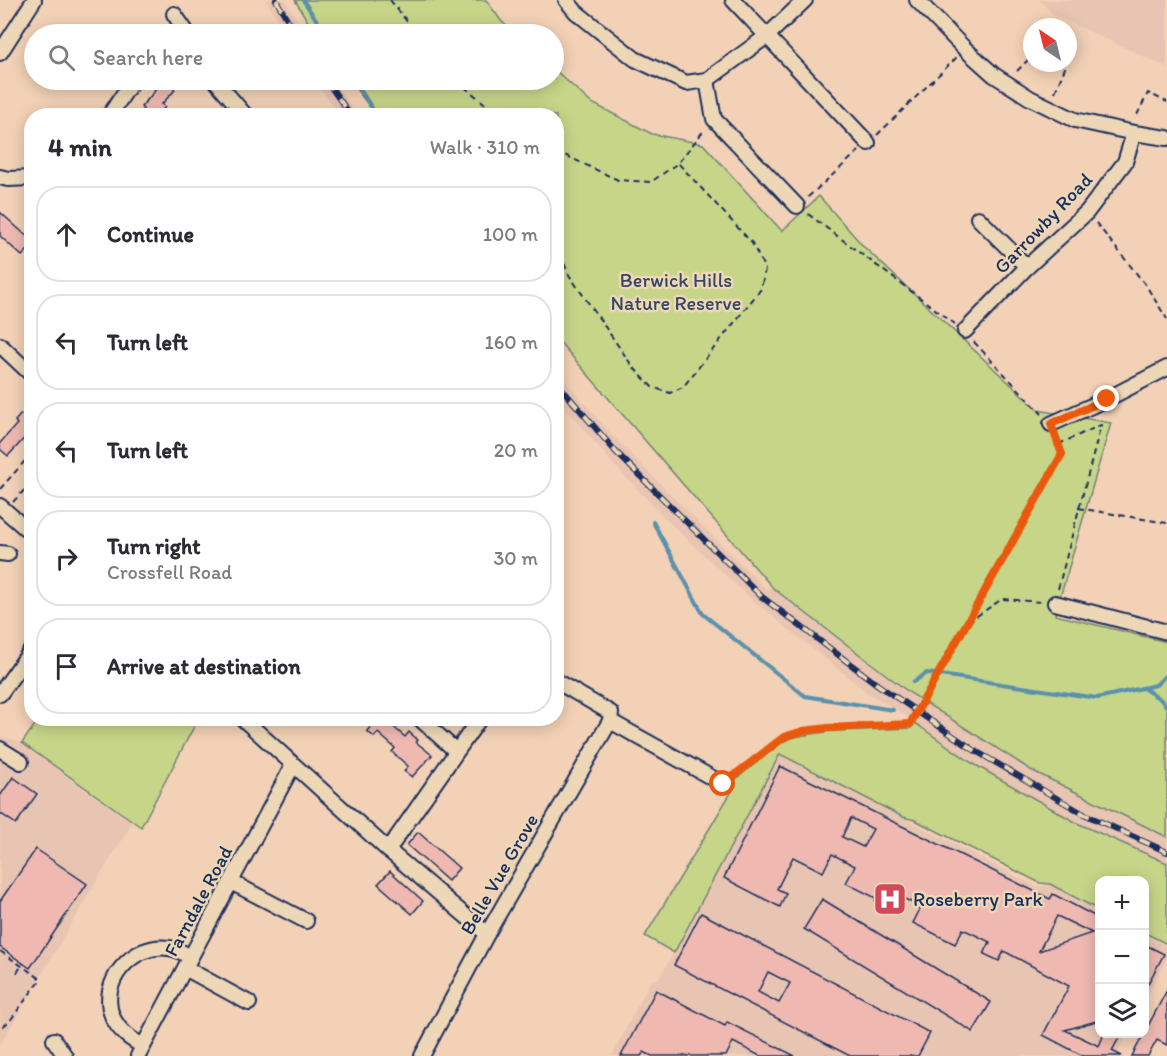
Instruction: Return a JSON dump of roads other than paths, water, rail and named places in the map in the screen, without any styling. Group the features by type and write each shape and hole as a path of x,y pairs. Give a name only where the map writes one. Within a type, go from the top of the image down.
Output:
{"street":[{"path":"0,53 34,0"},
{"path":"566,0 576,12 634,59 686,83 707,80 767,36 806,0"},
{"path":"734,0 868,143"},
{"path":"917,0 994,75 1030,98 1075,120 1167,138"},
{"path":"174,14 179,24"},
{"path":"707,80 714,119 797,206"},
{"path":"114,108 126,90"},
{"path":"224,90 240,108"},
{"name":"Garrowby Road","path":"965,331 1027,267 1087,212 1125,162 1134,133"},
{"path":"0,177 24,178"},
{"path":"978,218 1027,267"},
{"path":"0,345 24,366"},
{"path":"1051,424 1107,399 1167,368"},
{"path":"3,508 24,527"},
{"path":"1055,603 1167,632"},
{"path":"0,694 24,660"},
{"path":"564,686 610,717 723,784"},
{"name":"Belle Vue Grove","path":"422,1056 487,934 610,717"},
{"path":"251,726 388,850 487,934"},
{"path":"428,726 456,751"},
{"path":"388,850 474,726"},
{"path":"0,749 21,762"},
{"name":"Farndale Road","path":"142,1053 293,765"},
{"path":"231,882 306,921"},
{"path":"142,1053 113,1018 109,999 118,971 139,952 160,947 170,948 188,963 249,1003"},
{"path":"54,1040 65,1056"}],"waterway":[{"path":"303,0 319,24"},
{"path":"360,90 372,108"},
{"path":"653,522 703,614 805,696 893,710"},
{"path":"913,682 927,673 1097,698 1156,685 1167,674"},
{"path":"1143,688 1160,699 1167,707"}],"railway":[{"path":"276,0 290,24"},
{"path":"333,90 345,108"},
{"path":"564,391 616,452 762,597 878,685 974,750 1084,814 1167,852"}],"place":[{"name":"Roseberry Park","path":"890,899"}],"park label":[{"name":"Berwick Hills Nature Reserve","path":"676,292"}]}
